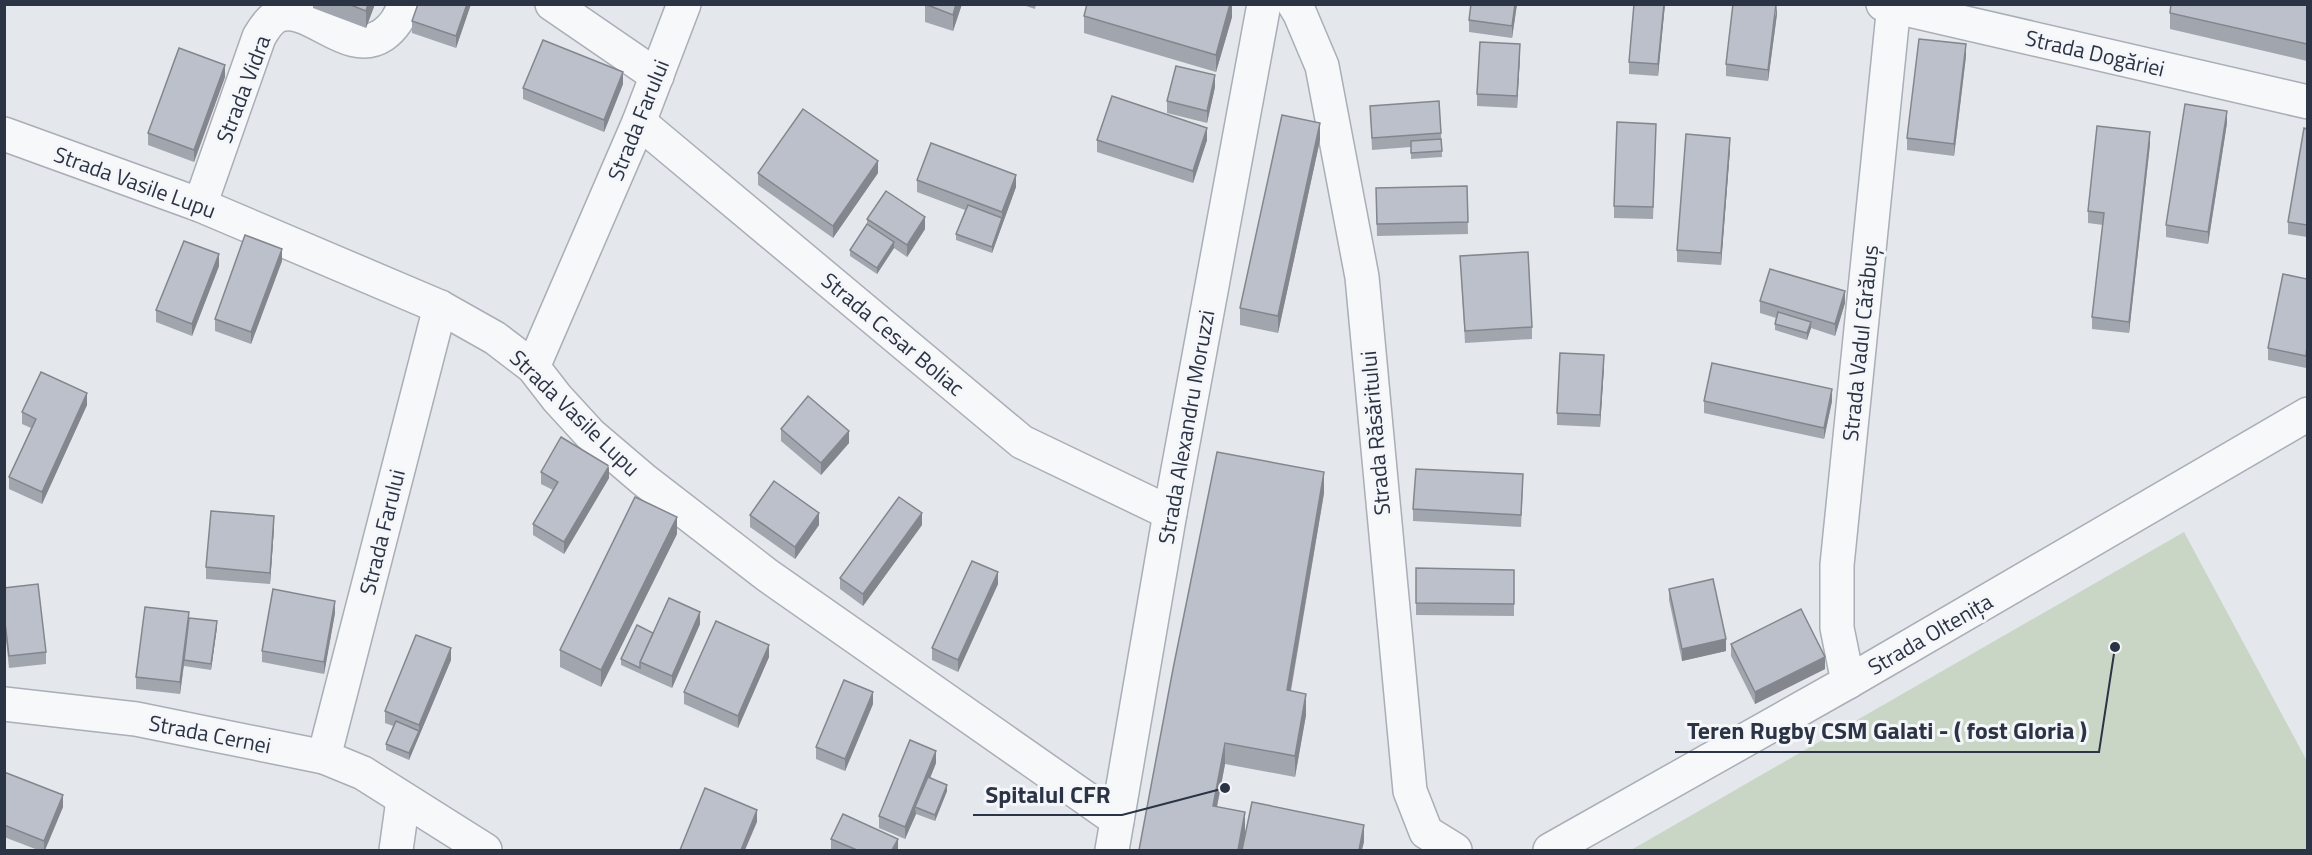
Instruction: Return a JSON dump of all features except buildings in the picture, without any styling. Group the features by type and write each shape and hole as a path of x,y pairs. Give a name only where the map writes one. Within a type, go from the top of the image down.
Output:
{"street":[{"name":"Strada Vidra","path":"200,205 259,37 277,16 301,16 341,36 361,40 377,39 391,30 404,4"},
{"path":"552,4 657,76"},
{"name":"Strada Farului","path":"533,367 639,122 684,4"},
{"name":"Strada Alexandru Moruzzi","path":"1114,835 1170,513 1264,4"},
{"name":"Strada Răsăritului","path":"1294,4 1322,66 1362,277 1393,631 1410,791 1426,832 1455,850"},
{"name":"Strada Dogăriei","path":"1890,5 2307,102"},
{"name":"Strada Vadul Cărăbuș","path":"1848,682 1837,628 1837,565 1890,5"},
{"name":"Strada Cesar Boliac","path":"639,122 1022,442 1170,513"},
{"name":"Strada Vasile Lupu","path":"4,134 200,205 440,307 495,338 533,367 557,398 590,434 644,480 766,575 1114,835"},
{"name":"Strada Farului","path":"324,757 440,307"},
{"name":"Strada Oltenița","path":"1550,850 1848,682 2307,414"},
{"name":"Strada Cernei","path":"4,704 136,719 324,757 363,773 485,850"},
{"path":"396,850 404,800"}],"green space":[{"path":"2184,532 2307,761 2307,850 1631,850"}],"place":[{"name":"Teren Rugby CSM Galati - ( fost Gloria )","path":"2115,647"},
{"name":"Spitalul CFR","path":"1225,788"}]}
